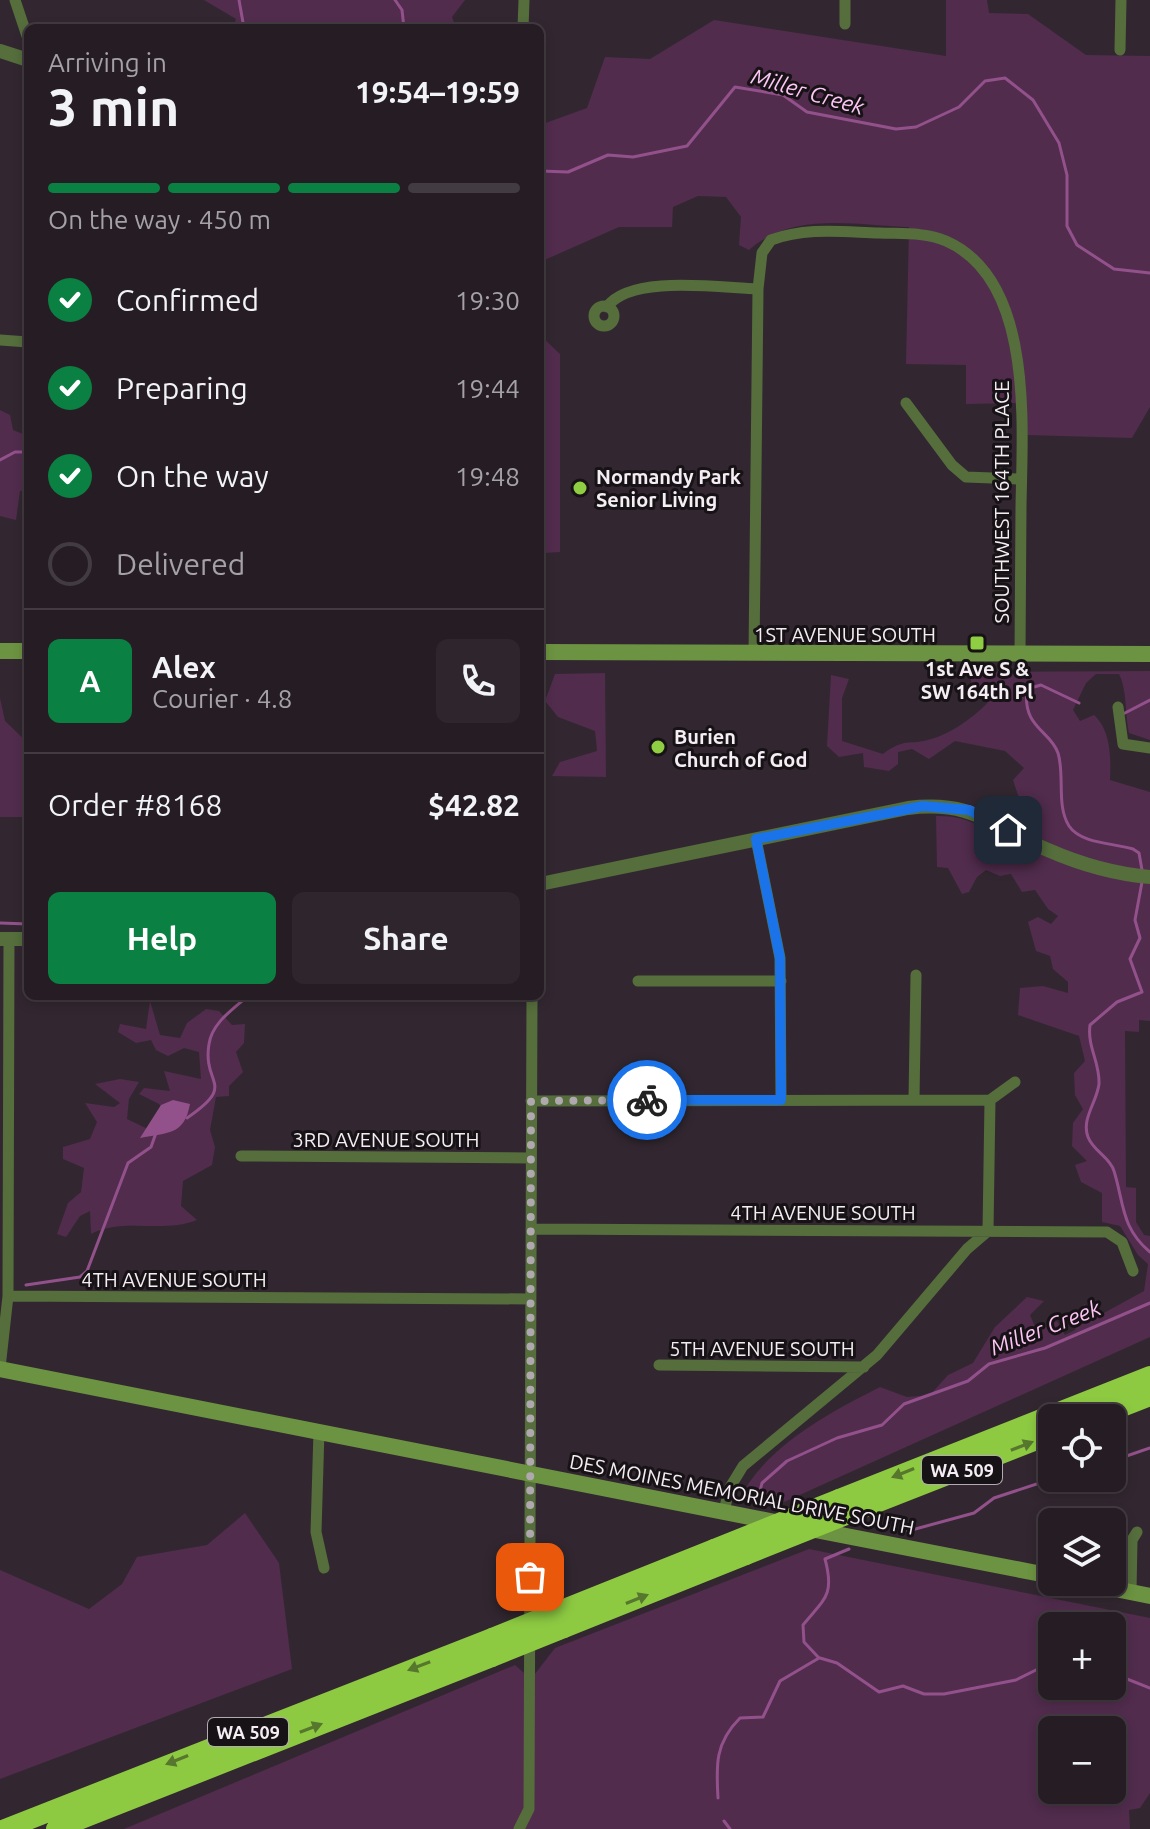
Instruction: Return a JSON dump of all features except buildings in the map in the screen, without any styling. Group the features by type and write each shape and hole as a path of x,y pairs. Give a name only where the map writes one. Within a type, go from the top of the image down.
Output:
{"highway":[{"path":"966,1446 1001,1426 1150,1363"},
{"name":"WA 509","path":"56,1829 564,1618 714,1549 966,1446 1150,1376"},
{"path":"1126,1405 1150,1396"},
{"path":"1126,1417 1150,1409"},
{"name":"WA 509","path":"564,1618 746,1555 1038,1439"},
{"name":"WA 509","path":"5,1829 492,1647"}],"main road":[{"path":"0,651 24,651"},
{"name":"1ST AVENUE SOUTH","path":"544,652 1150,654"},
{"name":"DES MOINES MEMORIAL DRIVE SOUTH","path":"0,1369 1038,1573"},
{"path":"1126,1591 1150,1596"}],"street":[{"path":"15,0 24,27"},
{"path":"523,24 524,0"},
{"path":"845,0 845,24"},
{"path":"1120,50 1121,0"},
{"path":"0,51 24,59"},
{"name":"SOUTHWEST 164TH PLACE","path":"758,289 765,246 782,236 811,231 922,234 946,241 977,265 993,285 1012,332 1022,411 1020,654"},
{"path":"607,307 619,295 640,286 758,289 754,654"},
{"path":"0,340 24,342"},
{"path":"906,403 960,473 973,479 1021,479"},
{"path":"1118,707 1123,744 1150,748"},
{"path":"544,883 908,808 953,806 982,815 1066,858 1150,877"},
{"path":"756,839 772,910 781,981 781,1100"},
{"path":"0,1369 8,1296 5,939"},
{"path":"914,1100 916,975"},
{"path":"638,981 781,981"},
{"path":"519,1829 529,1809 532,1000"},
{"path":"531,1101 990,1100 1015,1082"},
{"path":"724,1512 729,1489 743,1466 865,1367 967,1249 988,1231 990,1100"},
{"name":"3RD AVENUE SOUTH","path":"241,1156 531,1158"},
{"name":"4TH AVENUE SOUTH","path":"531,1229 988,1231 1115,1235 1129,1254 1133,1271"},
{"name":"4TH AVENUE SOUTH","path":"8,1296 531,1299"},
{"name":"5TH AVENUE SOUTH","path":"659,1365 865,1367"},
{"path":"319,1431 316,1532 324,1568"},
{"path":"1131,1592 1132,1540 1137,1532"}],"shaded area":[{"path":"204,0 465,0 452,17 455,24 234,24 236,19"},
{"path":"946,0 987,0 989,13 1028,14 1086,55 1150,56 1150,407 1132,438 1026,435 1025,403 966,404 966,365 906,364 909,227 846,223 804,225 766,238 749,250 739,245 741,217 726,197 698,196 673,207 672,227 619,227 544,260 544,124 587,108 605,57 650,59 714,20 946,56"},
{"path":"544,339 560,354 560,552 544,553"},
{"path":"0,410 10,415 13,430 24,434 24,490 20,491 16,520 0,516"},
{"path":"544,553 545,634 544,634"},
{"path":"1150,671 1150,740 1129,733 1119,674 1096,674 1086,683 1073,710 1080,721 1094,715 1100,721 1110,754 1110,780 1150,792 1150,1021 1139,1020 1139,1032 1125,1031 1126,1187 1136,1188 1136,1222 1144,1235 1150,1236 1150,1337 773,1507 738,1501 750,1481 781,1448 839,1408 880,1387 907,1397 930,1395 948,1375 973,1363 995,1327 1027,1297 1044,1301 1030,1315 1037,1331 1057,1321 1065,1335 1075,1330 1084,1304 1102,1314 1144,1291 1148,1264 1138,1255 1120,1226 1102,1222 1102,1193 1081,1182 1075,1165 1087,1161 1072,1146 1073,1123 1083,1109 1075,1095 1074,1073 1085,1061 1079,1036 1018,1015 1020,988 1043,986 1068,993 1068,982 1053,969 1050,956 1036,951 1028,922 1038,917 1051,924 1058,916 1048,909 1035,890 1022,892 1011,874 1000,876 986,870 977,877 969,892 962,894 948,868 937,867 936,816 967,820 1012,843 1004,810 1020,801 1013,780 1024,768 1005,751 955,741 929,759 912,749 898,752 898,764 889,771 864,767 863,753 839,757 827,746 831,675 849,679 842,698 842,741 883,754 902,744 939,737 985,706 990,700 972,690 970,672"},
{"path":"605,673 606,777 552,776 560,762 597,751 595,731 558,717 545,701 555,674"},
{"path":"0,698 5,721 24,739 24,817 0,817"},
{"path":"150,1001 160,1035 180,1038 187,1023 206,1009 219,1011 232,1025 245,1024 244,1043 236,1052 243,1072 229,1086 229,1096 216,1097 210,1130 215,1147 212,1165 183,1181 181,1206 197,1220 170,1226 117,1227 91,1234 90,1211 80,1216 66,1237 57,1234 68,1203 81,1192 84,1168 63,1159 63,1147 90,1139 97,1122 85,1103 114,1107 120,1103 95,1084 120,1079 139,1082 129,1099 127,1119 150,1130 173,1119 159,1104 139,1094 144,1088 170,1091 164,1071 201,1079 199,1052 184,1048 168,1056 156,1050 151,1040 136,1043 118,1032 120,1024 146,1029"},
{"path":"173,1100 190,1104 184,1122 173,1131 140,1138 161,1105"},
{"path":"245,1513 279,1563 292,1669 0,1779 0,1570 89,1609 122,1584 137,1557 207,1545"},
{"path":"809,1549 1120,1612 1038,1612 1038,1700 1126,1700 1126,1613 1150,1618 1150,1793 1140,1808 1129,1810 1130,1829 124,1829 515,1665 531,1679 555,1648"}],"waterway":[{"path":"239,0 243,24"},
{"name":"Miller Creek","path":"395,0 402,10 404,24"},
{"name":"Miller Creek","path":"544,171 568,172 608,155 633,157 687,146 735,87 783,95 807,112 896,129 916,127 959,107 985,81 1005,78 1033,100 1059,143 1067,175 1067,226 1077,245 1114,269 1150,273"},
{"path":"0,460 15,452 24,452"},
{"name":"Miller Creek","path":"1079,703 1041,685 1027,689 1029,712 1058,753 1063,809 1069,826 1090,840 1133,849 1139,853 1142,870"},
{"name":"Miller Creek","path":"1123,714 1150,700"},
{"name":"Miller Creek","path":"1142,882 1135,920 1140,938 1130,959 1142,992 1117,1002 1090,1025 1099,1084 1086,1130 1090,1142 1112,1166 1129,1224 1150,1252"},
{"path":"0,923 24,924"},
{"path":"187,1118 211,1098 215,1090 208,1058 214,1029 243,1000"},
{"path":"26,1285 80,1277 87,1271 128,1163 151,1147 156,1133"},
{"name":"Miller Creek","path":"757,1503 762,1483 787,1461 837,1438 882,1425 904,1404 968,1381 989,1364 1045,1348 1150,1303"},
{"path":"1126,1456 1150,1448"},
{"path":"908,1531 974,1513 994,1498 1038,1484"},
{"name":"Miller Creek","path":"718,1798 719,1755 732,1727 740,1718 763,1717 780,1681 819,1658 804,1642 803,1625 826,1596 829,1581 825,1559 849,1549"},
{"path":"820,1658 837,1663 879,1692 903,1686 924,1694 944,1694 1016,1680 1038,1669"},
{"path":"1126,1679 1150,1688"},
{"name":"Miller Creek","path":"724,1821 730,1829"}],"way so far":[{"path":"530,1577 531,1101 647,1100"}],"place":[{"name":"Normandy Park Senior Living","path":"580,488"},
{"name":"1st Ave S & SW 164th Pl","path":"977,643"},
{"name":"Burien Church of God","path":"658,747"}],"route":[{"path":"647,1100 781,1100 780,958 756,839 923,806 953,806 969,810 1008,830"}]}
